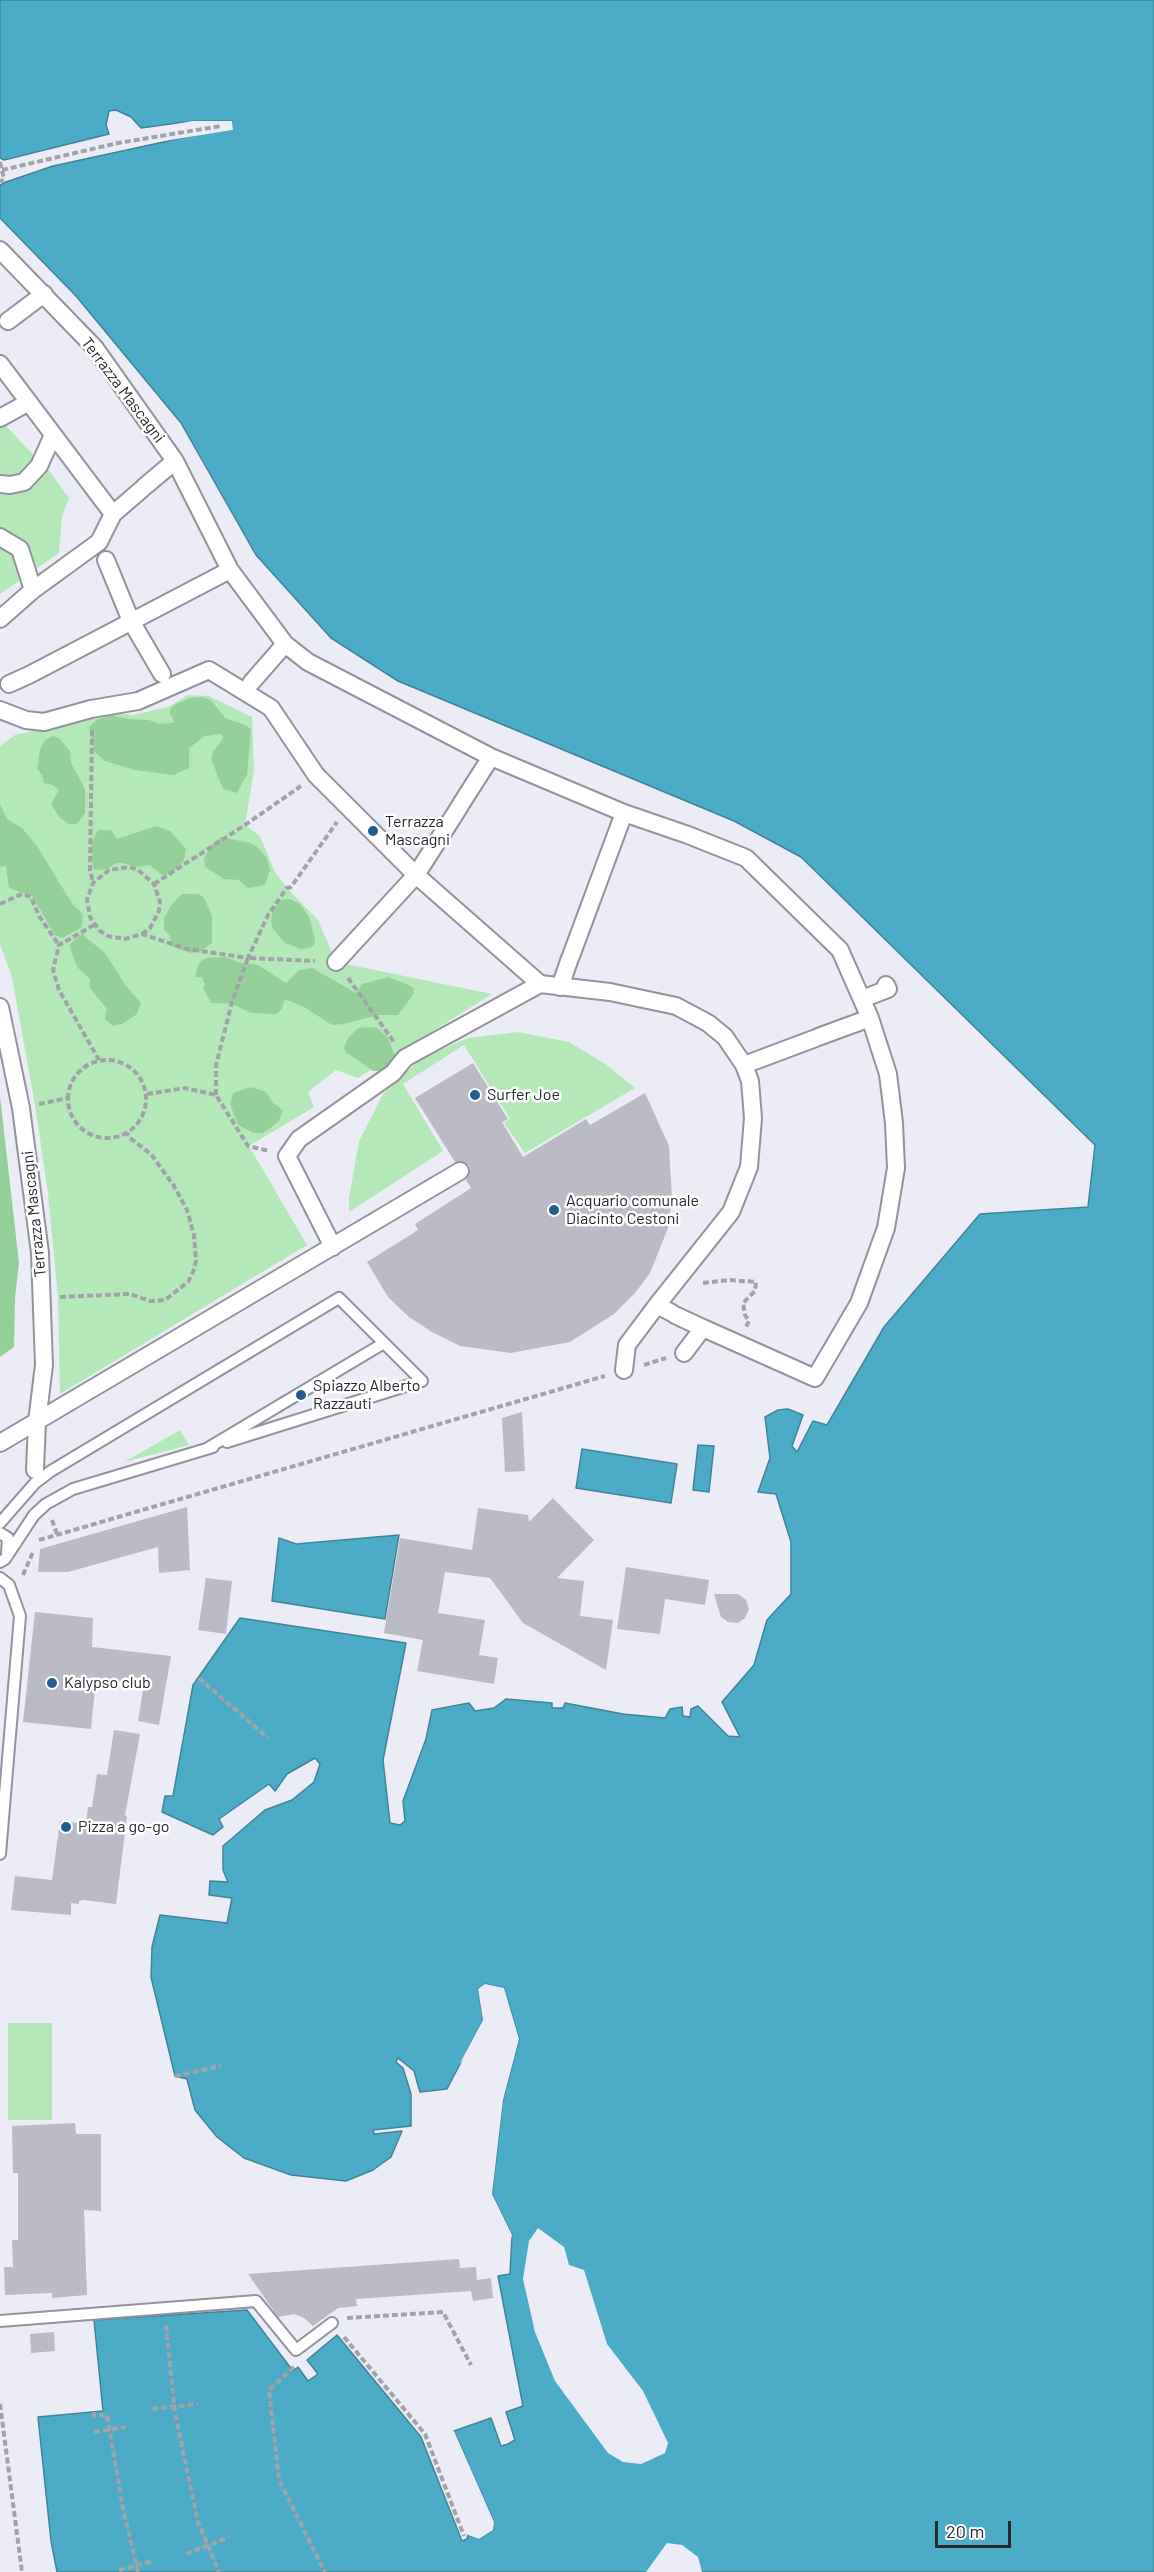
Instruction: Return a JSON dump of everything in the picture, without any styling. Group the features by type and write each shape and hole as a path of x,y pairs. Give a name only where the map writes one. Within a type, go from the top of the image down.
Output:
{"street":[{"name":"Terrazza Mascagni","path":"0,250 95,348 175,461 230,570 285,644 308,662 491,757 624,813 746,858 840,950 870,1018 888,1074 896,1168 886,1228 860,1303 815,1378 657,1305"},
{"path":"4,324 44,294"},
{"path":"0,364 113,514"},
{"path":"0,418 29,402"},
{"path":"0,484 10,485 24,482 39,466 53,435"},
{"name":"Terrazza Mascagni","path":"2,615 99,542 113,514 175,461"},
{"path":"0,537 20,549 33,590"},
{"path":"99,542 131,621 164,679"},
{"path":"5,685 29,675 230,570"},
{"path":"248,686 285,644"},
{"path":"0,710 26,720 44,722 91,709 138,700 164,679 209,670 248,686 271,708 316,776 416,875 540,984 632,996 676,1006 708,1023 725,1037 744,1065 754,1099 749,1167 731,1212 627,1346 624,1370"},
{"path":"336,962 416,875 491,757"},
{"path":"560,987 624,813"},
{"path":"333,1247 287,1156 298,1138 393,1073 405,1058 540,984"},
{"path":"862,999 888,989 886,985"},
{"name":"Terrazza Mascagni","path":"0,1007 21,1108 40,1253 44,1365 37,1422 43,1471"},
{"path":"744,1065 870,1018"},
{"path":"5,1440 460,1171"},
{"path":"684,1353 703,1328"}],"lane":[{"path":"0,1523 43,1471 339,1298 422,1381 81,1486 44,1505 34,1515 2,1561"},
{"path":"208,1448 384,1343"},
{"path":"0,1533 8,1538 9,1545 2,1561"},
{"path":"0,1578 9,1585 20,1616 0,1854"},
{"path":"0,2321 256,2301 296,2350 335,2321"}],"path":[{"path":"1,170 118,143 221,126"},
{"path":"0,162 4,179 0,182"},
{"path":"91,709 90,870 93,883"},
{"path":"154,884 316,776"},
{"path":"287,1156 248,1146 216,1095 216,1065 232,1002 248,958 268,915 287,888 291,887 348,807"},
{"path":"129,867 138,870 154,884 160,902 159,911 150,928 134,938 116,939 94,925 87,900 93,883 109,870 129,867"},
{"path":"0,904 22,894 31,897 39,916 59,945"},
{"path":"94,925 59,945 53,970 59,990 99,1060"},
{"path":"142,934 187,949 248,958 336,962 405,1058"},
{"path":"112,1059 124,1063 135,1071 143,1081 147,1094 143,1116 136,1126 116,1137 93,1136 74,1121 68,1098 73,1078 89,1064 112,1059"},
{"path":"147,1094 185,1088 216,1095"},
{"path":"21,1108 68,1098"},
{"path":"42,1299 130,1293 150,1301 165,1300 188,1282 196,1261 194,1235 187,1210 174,1186 151,1155 127,1133"},
{"path":"695,1286 730,1280 756,1282 755,1291 743,1303 745,1315 749,1321"},
{"path":"16,1604 22,1576 38,1542 43,1538 651,1362"},
{"path":"199,1678 268,1738"},
{"path":"175,2076 221,2066"},
{"path":"335,2321 443,2312 471,2365"},
{"path":"165,2315 175,2407 198,2522 219,2572"},
{"path":"335,2321 425,2434 464,2536"},
{"path":"295,2367 269,2390 279,2480 325,2572"},
{"path":"0,2404 22,2572"},
{"path":"152,2409 198,2404"},
{"path":"94,2412 94,2416 107,2415 123,2509 138,2572"},
{"path":"94,2432 126,2427"},
{"path":"186,2554 229,2536"},
{"path":"119,2570 153,2561"}],"green space":[{"path":"0,420 50,472 69,498 62,517 59,553 0,594"},
{"path":"188,695 209,696 252,717 254,770 245,825 260,836 275,872 318,920 336,962 492,994 358,1078 336,1070 308,1092 314,1107 249,1146 307,1245 60,1394 58,1298 48,1194 12,977 0,944 0,746 15,735 119,713 133,715 168,707"},
{"path":"203,697 211,700 225,718 246,725 251,730 247,775 237,793 223,789 211,759 223,738 222,734 205,736 189,748 189,768 174,775 135,770 105,761 94,751 89,727 96,720 111,715 149,720 159,724 172,723 174,721 170,709 174,705 190,698"},
{"path":"53,736 59,738 70,751 71,763 85,789 85,813 77,824 69,824 60,818 51,804 59,790 44,783 37,769 40,749 45,740"},
{"path":"0,804 7,819 22,828 37,846 73,905 83,914 82,927 62,938 55,935 32,896 9,888 6,866 0,867"},
{"path":"156,826 170,831 186,849 184,860 171,874 162,875 150,865 137,867 116,863 107,869 93,868 91,844 98,830 111,830 117,839"},
{"path":"221,837 250,843 257,847 267,858 270,870 265,885 248,888 239,880 224,879 205,867 204,859 214,842"},
{"path":"182,894 199,894 204,898 212,916 212,943 199,952 191,953 171,946 170,936 164,930 164,918 172,904"},
{"path":"290,899 300,904 309,917 315,939 314,945 301,949 285,943 273,929 271,921 273,909 282,900"},
{"path":"82,934 105,953 126,986 141,1003 137,1014 122,1024 113,1026 105,1019 107,1009 90,988 90,979 77,967 69,945"},
{"path":"225,957 241,963 258,965 286,983 299,970 312,968 356,993 362,984 389,977 414,988 413,995 398,1015 378,1015 344,1024 332,1025 304,1007 287,1000 276,1014 251,1013 232,1004 211,1003 203,988 205,985 202,977 195,977 199,963 206,958"},
{"path":"358,1028 377,1028 387,1037 398,1057 385,1071 373,1071 347,1053 344,1048 348,1038"},
{"path":"518,1032 569,1042 607,1065 635,1088 525,1153 504,1123 510,1119 464,1045 403,1084 443,1151 349,1212 349,1198 359,1141 383,1094 420,1059 468,1038"},
{"path":"251,1087 266,1092 273,1103 283,1110 279,1121 264,1133 253,1133 238,1125 230,1104 233,1093"},
{"path":"0,1096 19,1263 15,1298 14,1347 0,1357"},
{"path":"180,1430 189,1445 124,1462"},
{"path":"8,2023 52,2023 52,2120 8,2120"}],"water":[{"path":"0,0 1154,0 1154,2572 57,2572 51,2541 38,2417 103,2411 94,2320 247,2310 293,2371 298,2367 308,2381 318,2374 307,2360 337,2335 421,2437 462,2541 467,2539 468,2535 479,2539 493,2530 494,2522 454,2431 491,2418 501,2446 508,2444 515,2440 506,2412 523,2406 498,2276 510,2274 512,2235 492,2194 503,2100 519,2039 504,1988 485,1984 478,1989 483,2020 447,2089 420,2092 414,2071 398,2058 396,2062 403,2068 411,2094 411,2126 373,2130 374,2134 402,2131 391,2157 373,2170 346,2181 291,2175 244,2158 217,2137 195,2110 187,2079 175,2076 151,1977 152,1947 160,1915 227,1923 232,1898 209,1895 210,1881 228,1882 223,1870 223,1846 265,1810 292,1800 314,1782 320,1764 315,1758 287,1774 275,1791 269,1784 219,1819 223,1827 213,1835 162,1812 165,1796 173,1796 193,1685 240,1618 406,1643 383,1760 390,1823 400,1825 405,1821 403,1801 426,1739 432,1710 469,1703 475,1711 494,1708 506,1699 552,1703 552,1708 563,1708 565,1703 623,1714 665,1718 670,1709 682,1707 683,1716 690,1717 691,1709 698,1706 728,1736 740,1737 722,1702 754,1665 767,1620 791,1594 791,1542 776,1494 758,1492 770,1458 765,1417 778,1410 788,1409 803,1415 792,1446 797,1452 813,1421 827,1425 884,1327 980,1214 1088,1207 1095,1145 801,857 734,821 398,681 331,638 256,555 181,423 76,296 0,218 0,185 6,182 53,166 205,133 232,130 232,121 192,121 141,128 131,117 116,110 109,111 106,125 109,134 4,160 0,158"},
{"path":"698,1445 714,1446 709,1492 693,1490"},
{"path":"582,1449 677,1464 671,1503 576,1488"},
{"path":"399,1535 385,1619 272,1601 279,1538 296,1544"}],"pier":[{"path":"192,121 232,121 233,130 119,148 204,130 230,127 229,124 192,124 148,130"},
{"path":"485,1984 504,1988 519,2039 503,2100 492,2194 512,2235 510,2243 507,2243 509,2235 489,2194 500,2099 516,2039 502,1991 485,1987 481,1990 486,2021 468,2054 459,2065 483,2020 478,1989"},
{"path":"538,2228 564,2247 569,2265 584,2270 607,2344 643,2391 668,2443 665,2453 641,2464 623,2462 608,2453 555,2381 535,2332 523,2279 529,2241"},
{"path":"454,2431 494,2522 493,2530 479,2539 467,2533 479,2535 490,2529 491,2523 451,2432"},
{"path":"667,2543 682,2545 698,2557 702,2572 646,2572"}],"building":[{"name":"Acquario comunale Diacinto Cestoni","path":"473,1063 508,1119 502,1122 523,1157 586,1119 590,1125 645,1093 669,1146 672,1199 668,1228 650,1273 635,1293 614,1314 570,1342 511,1353 460,1346 409,1317 388,1297 367,1262 418,1230 415,1224 471,1188 466,1180 470,1171 469,1165 460,1161 455,1162 415,1098"},
{"path":"522,1412 525,1471 505,1472 502,1418"},
{"path":"553,1498 594,1540 557,1578 584,1581 580,1616 613,1620 606,1670 523,1623 490,1578 445,1572 438,1613 485,1620 479,1655 498,1658 494,1684 417,1671 423,1640 384,1633 400,1538 472,1550 478,1508 528,1515 529,1522"},
{"path":"187,1507 190,1570 159,1573 158,1547 68,1572 38,1572 40,1549"},
{"path":"626,1567 709,1580 705,1605 665,1599 660,1634 617,1629"},
{"path":"206,1578 232,1581 226,1634 198,1630"},
{"path":"714,1594 738,1594 746,1600 749,1609 745,1618 738,1623 728,1622 721,1617"},
{"path":"35,1612 93,1618 92,1647 171,1656 159,1725 138,1721 144,1684 96,1678 91,1729 23,1722"},
{"path":"114,1730 140,1734 125,1815 127,1816 116,1904 83,1900 79,1901 79,1904 71,1903 71,1915 11,1910 15,1876 52,1880 60,1821 86,1824 88,1807 92,1807 97,1774 107,1775"},
{"path":"75,2123 76,2134 101,2134 101,2211 84,2210 87,2295 52,2298 52,2293 5,2295 4,2267 13,2267 12,2240 18,2240 18,2173 13,2173 12,2126"},
{"path":"459,2259 460,2268 476,2267 477,2280 491,2278 493,2298 473,2301 471,2291 356,2299 357,2306 338,2308 313,2326 304,2318 294,2314 278,2317 248,2274"},
{"path":"54,2332 55,2351 31,2353 30,2334"}],"place":[{"name":"Terrazza Mascagni","path":"373,831"},
{"name":"Surfer Joe","path":"475,1095"},
{"name":"Acquario comunale Diacinto Cestoni","path":"554,1210"},
{"name":"Spiazzo Alberto Razzauti","path":"301,1395"},
{"name":"Kalypso club","path":"52,1683"},
{"name":"Pizza a go-go","path":"66,1827"}]}
